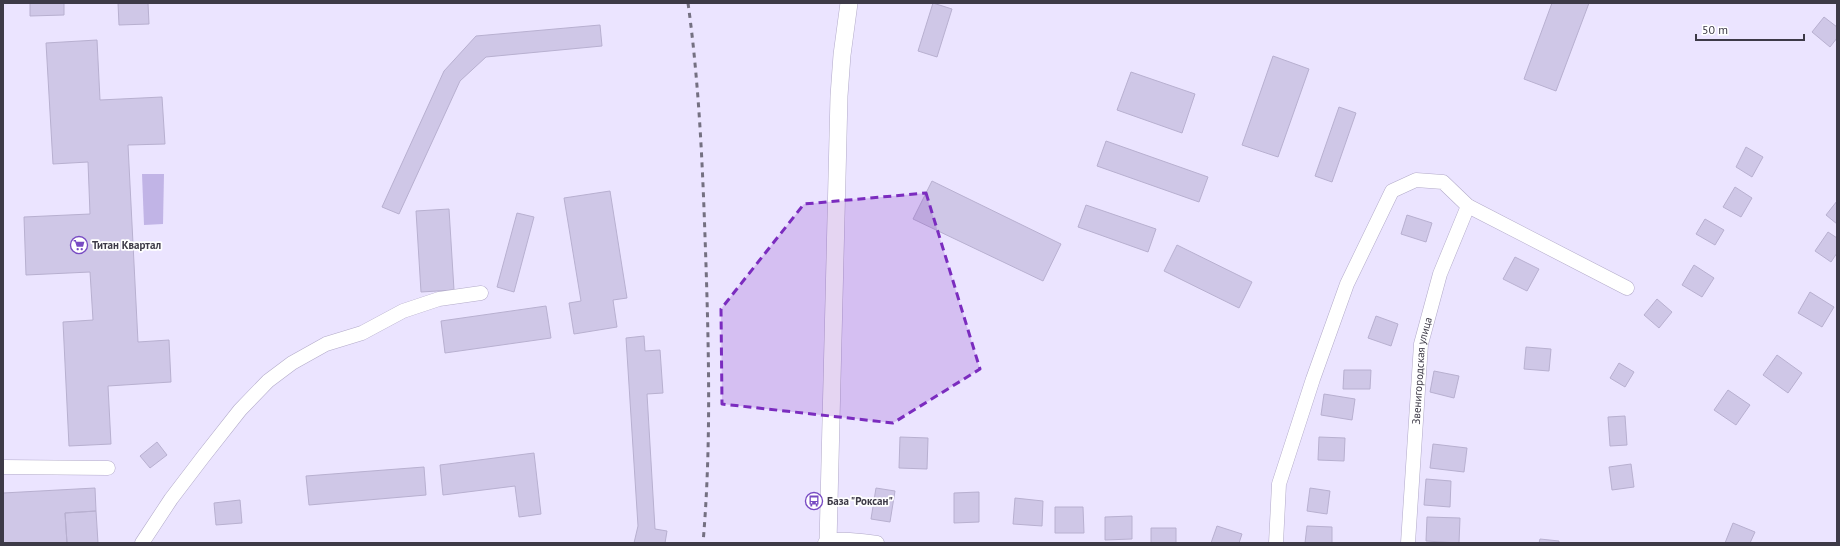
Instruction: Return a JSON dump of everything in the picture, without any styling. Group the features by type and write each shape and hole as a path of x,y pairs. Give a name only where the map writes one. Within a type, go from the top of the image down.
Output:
{"street":[{"path":"849,3 838,96 827,542 877,543"},
{"path":"1276,543 1279,484 1313,379 1347,284 1392,191 1416,180 1443,182 1468,206 1627,288"},
{"name":"Звенигородская улица","path":"1408,543 1420,344 1440,274 1468,206"},
{"path":"142,543 171,499 240,410 256,392 274,376 292,363 326,344 362,333 403,311 439,299 481,293"},
{"path":"3,467 108,468"}],"highlighted area":[{"path":"926,193 980,369 893,423 722,404 721,309 804,204"}],"shaded area":[{"path":"142,174 164,174 163,224 144,225"}],"building":[{"path":"30,3 64,3 64,15 30,16"},
{"path":"118,3 148,3 149,24 119,25"},
{"path":"933,3 952,9 937,57 918,51"},
{"path":"1552,3 1589,3 1556,91 1524,79"},
{"path":"1824,17 1837,27 1837,38 1830,47 1812,32"},
{"path":"600,25 602,46 486,57 460,81 399,214 382,207 444,71 476,36"},
{"name":"Титан Квартал","path":"97,40 100,100 162,97 165,144 128,145 138,342 169,340 171,382 108,386 111,444 69,446 63,322 93,320 90,272 26,275 24,217 90,214 88,162 53,164 46,43"},
{"path":"1273,56 1309,69 1278,157 1242,145"},
{"path":"1131,72 1195,94 1182,133 1117,110"},
{"path":"1339,107 1356,113 1332,182 1315,176"},
{"path":"1106,141 1208,177 1199,202 1097,166"},
{"path":"1746,147 1763,157 1752,177 1736,167"},
{"path":"932,181 1061,244 1043,281 913,219"},
{"path":"1735,187 1752,198 1741,217 1723,207"},
{"path":"610,191 627,298 613,300 617,327 574,334 569,303 581,301 564,198"},
{"path":"1837,201 1837,224 1826,215"},
{"path":"1086,205 1156,229 1148,252 1078,227"},
{"path":"449,209 454,290 421,292 416,211"},
{"path":"517,213 534,217 514,292 497,287"},
{"path":"1407,215 1432,223 1426,242 1401,234"},
{"path":"1705,219 1724,230 1715,245 1696,234"},
{"path":"1828,232 1837,238 1837,253 1831,262 1815,251"},
{"path":"1177,245 1252,282 1239,308 1164,271"},
{"path":"1515,257 1539,269 1527,291 1503,279"},
{"path":"1694,265 1714,278 1702,297 1682,285"},
{"path":"1810,292 1834,307 1822,327 1798,313"},
{"path":"1657,299 1672,312 1659,328 1644,315"},
{"path":"546,306 551,338 445,353 441,321"},
{"path":"1376,316 1398,324 1391,346 1368,338"},
{"path":"644,336 645,351 660,350 663,393 647,394 655,529 667,531 665,543 634,543 638,526 626,338"},
{"path":"1526,347 1551,349 1549,371 1524,369"},
{"path":"1777,355 1802,373 1788,393 1763,375"},
{"path":"1619,363 1634,372 1625,387 1610,378"},
{"path":"1344,370 1371,370 1370,389 1343,389"},
{"path":"1434,371 1459,376 1454,398 1430,392"},
{"path":"1728,390 1750,405 1736,425 1714,410"},
{"path":"1324,394 1355,399 1352,420 1321,415"},
{"path":"1625,416 1627,445 1610,446 1608,417"},
{"path":"900,437 928,438 927,469 899,468"},
{"path":"1319,437 1345,438 1344,461 1318,460"},
{"path":"157,442 167,455 150,468 140,456"},
{"path":"1433,444 1467,448 1464,472 1430,468"},
{"path":"534,453 541,514 519,517 515,486 443,495 440,465"},
{"path":"1631,464 1634,487 1612,490 1609,467"},
{"path":"424,467 426,495 309,505 306,476"},
{"path":"1426,479 1451,481 1450,507 1424,505"},
{"path":"95,488 96,511 65,513 67,543 3,543 3,493"},
{"path":"876,488 895,491 890,522 871,519"},
{"path":"1310,488 1330,491 1327,514 1307,511"},
{"path":"979,492 979,522 954,523 954,493"},
{"path":"1015,498 1043,501 1042,526 1013,524"},
{"path":"240,500 242,523 216,525 214,503"},
{"path":"1055,507 1083,507 1084,533 1055,533"},
{"path":"96,511 98,543 67,543 65,513"},
{"path":"1132,516 1132,539 1105,540 1105,517"},
{"path":"1427,517 1460,518 1459,543 1426,541"},
{"path":"1733,523 1755,532 1750,543 1725,543"},
{"path":"1217,526 1242,534 1239,543 1211,543"},
{"path":"1307,526 1332,527 1332,543 1305,543"},
{"path":"1151,528 1176,528 1176,543 1151,543"},
{"path":"1540,539 1559,541 1559,543 1539,543"}],"railway":[{"path":"688,3 700,134 704,199 707,300 708,439 706,508 703,543"}],"place":[{"name":"Титан Квартал","path":"79,245"},
{"name":"База \"Роксан\"","path":"814,501"}]}
